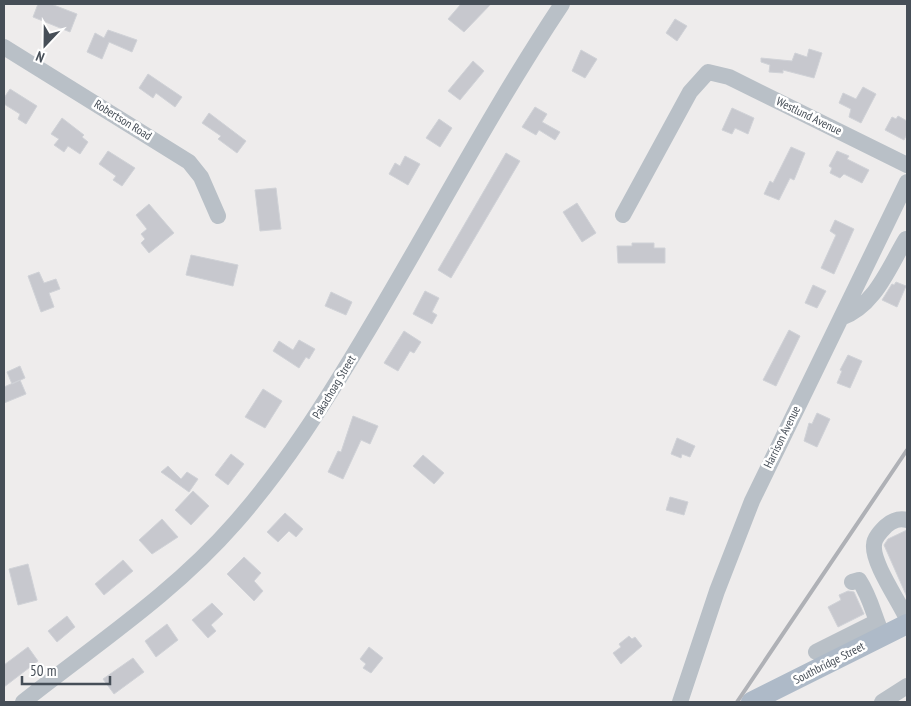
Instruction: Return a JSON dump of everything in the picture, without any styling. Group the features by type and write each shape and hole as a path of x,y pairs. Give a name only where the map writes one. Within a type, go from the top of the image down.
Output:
{"main road":[{"name":"Southbridge Street","path":"754,701 880,629 907,624"}],"street":[{"name":"Pakachoag Street","path":"23,702 173,586 228,532 281,468 319,412 513,82 562,4"},
{"name":"Robertson Road","path":"4,47 189,162 202,177 218,216"},
{"name":"Westlund Avenue","path":"623,215 690,92 708,72 729,78 907,165"},
{"name":"Harrison Avenue","path":"680,702 742,522 781,438 842,318 907,182"},
{"path":"842,318 856,313 870,299 906,239"},
{"path":"907,520 900,518 889,524 874,542 874,550 880,567 907,619"},
{"path":"816,652 880,629 876,614 864,587 859,580 852,582"},
{"path":"884,702 907,686"}],"building":[{"path":"38,4 51,4 77,14 70,32 33,17"},
{"path":"461,4 491,4 464,32 448,19"},
{"path":"675,19 687,26 677,41 666,33"},
{"path":"108,30 137,40 132,52 109,42 102,59 87,52 95,33 104,38"},
{"path":"809,49 822,53 814,78 783,70 783,73 769,72 770,65 761,62 761,58 792,61 795,53 807,57"},
{"path":"581,50 597,59 585,78 572,71"},
{"path":"473,61 484,71 460,100 448,91"},
{"path":"148,74 182,97 175,107 156,93 153,98 139,88"},
{"path":"863,87 876,94 861,123 849,117 851,109 839,103 843,93 856,99"},
{"path":"10,89 37,106 26,124 18,119 20,114 4,104 4,98"},
{"path":"535,107 547,114 542,122 560,132 555,140 539,130 536,135 522,127"},
{"path":"732,108 754,118 748,134 735,128 732,134 722,130"},
{"path":"209,113 246,141 237,153 218,139 221,136 202,123"},
{"path":"898,116 907,121 907,134 904,140 885,130 892,117 896,119"},
{"path":"62,118 84,135 82,137 88,142 80,154 68,146 64,152 54,145 59,139 51,134"},
{"path":"439,119 452,128 440,147 426,138"},
{"path":"791,147 805,153 794,180 790,178 779,200 764,194 770,181 773,183"},
{"path":"108,151 135,168 122,186 113,180 116,176 99,164"},
{"path":"837,151 849,156 847,159 869,170 862,183 844,174 840,178 830,173 832,168 829,166"},
{"path":"506,153 520,161 451,278 438,270"},
{"path":"405,156 420,164 408,185 389,174 395,163 400,166"},
{"path":"276,188 281,229 260,231 255,190"},
{"path":"577,203 596,233 582,242 563,212"},
{"path":"149,204 174,233 149,253 141,243 145,239 141,234 147,229 136,215"},
{"path":"835,220 854,229 834,274 821,268 836,235 830,231"},
{"path":"632,243 654,243 654,248 665,248 665,263 618,263 617,246 632,246"},
{"path":"191,255 238,265 233,286 186,275"},
{"path":"39,272 44,283 56,279 60,289 49,293 54,307 41,312 28,276"},
{"path":"896,282 906,286 897,307 882,300 892,284 894,285"},
{"path":"813,285 826,291 817,308 805,303"},
{"path":"425,291 439,298 432,312 437,315 432,324 413,314"},
{"path":"331,292 352,302 346,315 325,306"},
{"path":"789,330 800,336 776,386 763,380"},
{"path":"404,331 421,342 414,353 410,351 398,371 384,363"},
{"path":"299,340 315,349 309,359 306,357 299,368 273,351 279,341 293,350"},
{"path":"848,355 862,361 850,388 837,383 842,371 840,370"},
{"path":"20,366 25,378 12,384 7,372"},
{"path":"20,380 26,394 4,403 4,387"},
{"path":"263,389 282,401 265,428 245,417"},
{"path":"817,413 830,419 817,447 804,441 809,423 812,424"},
{"path":"353,416 378,426 370,444 361,440 343,479 328,472 338,451 341,452"},
{"path":"677,438 695,446 690,457 682,454 681,458 671,454"},
{"path":"231,454 244,464 228,485 215,475"},
{"path":"423,455 444,473 434,484 413,466"},
{"path":"168,466 181,479 187,472 198,479 189,492 161,472"},
{"path":"193,491 209,506 191,525 175,510"},
{"path":"670,497 688,502 684,515 666,510"},
{"path":"285,513 303,529 296,537 289,531 278,542 267,532"},
{"path":"162,519 178,537 152,554 139,540"},
{"path":"907,530 907,597 884,545 888,539"},
{"path":"244,557 261,573 254,581 263,591 254,601 227,574"},
{"path":"123,560 133,571 104,595 95,584"},
{"path":"28,564 37,600 18,605 9,569"},
{"path":"848,591 854,592 864,614 838,627 828,607 841,600 839,595"},
{"path":"212,603 223,614 211,625 216,631 208,638 192,620"},
{"path":"67,616 75,627 57,642 48,631"},
{"path":"167,624 178,640 156,657 145,641"},
{"path":"629,636 632,639 635,637 642,646 621,664 613,653 621,647 619,644"},
{"path":"28,647 38,661 4,687 4,665"},
{"path":"369,647 383,658 371,673 363,668 366,664 360,659"},
{"path":"133,658 144,672 114,694 103,679"}],"railway":[{"path":"737,702 907,450"}]}
